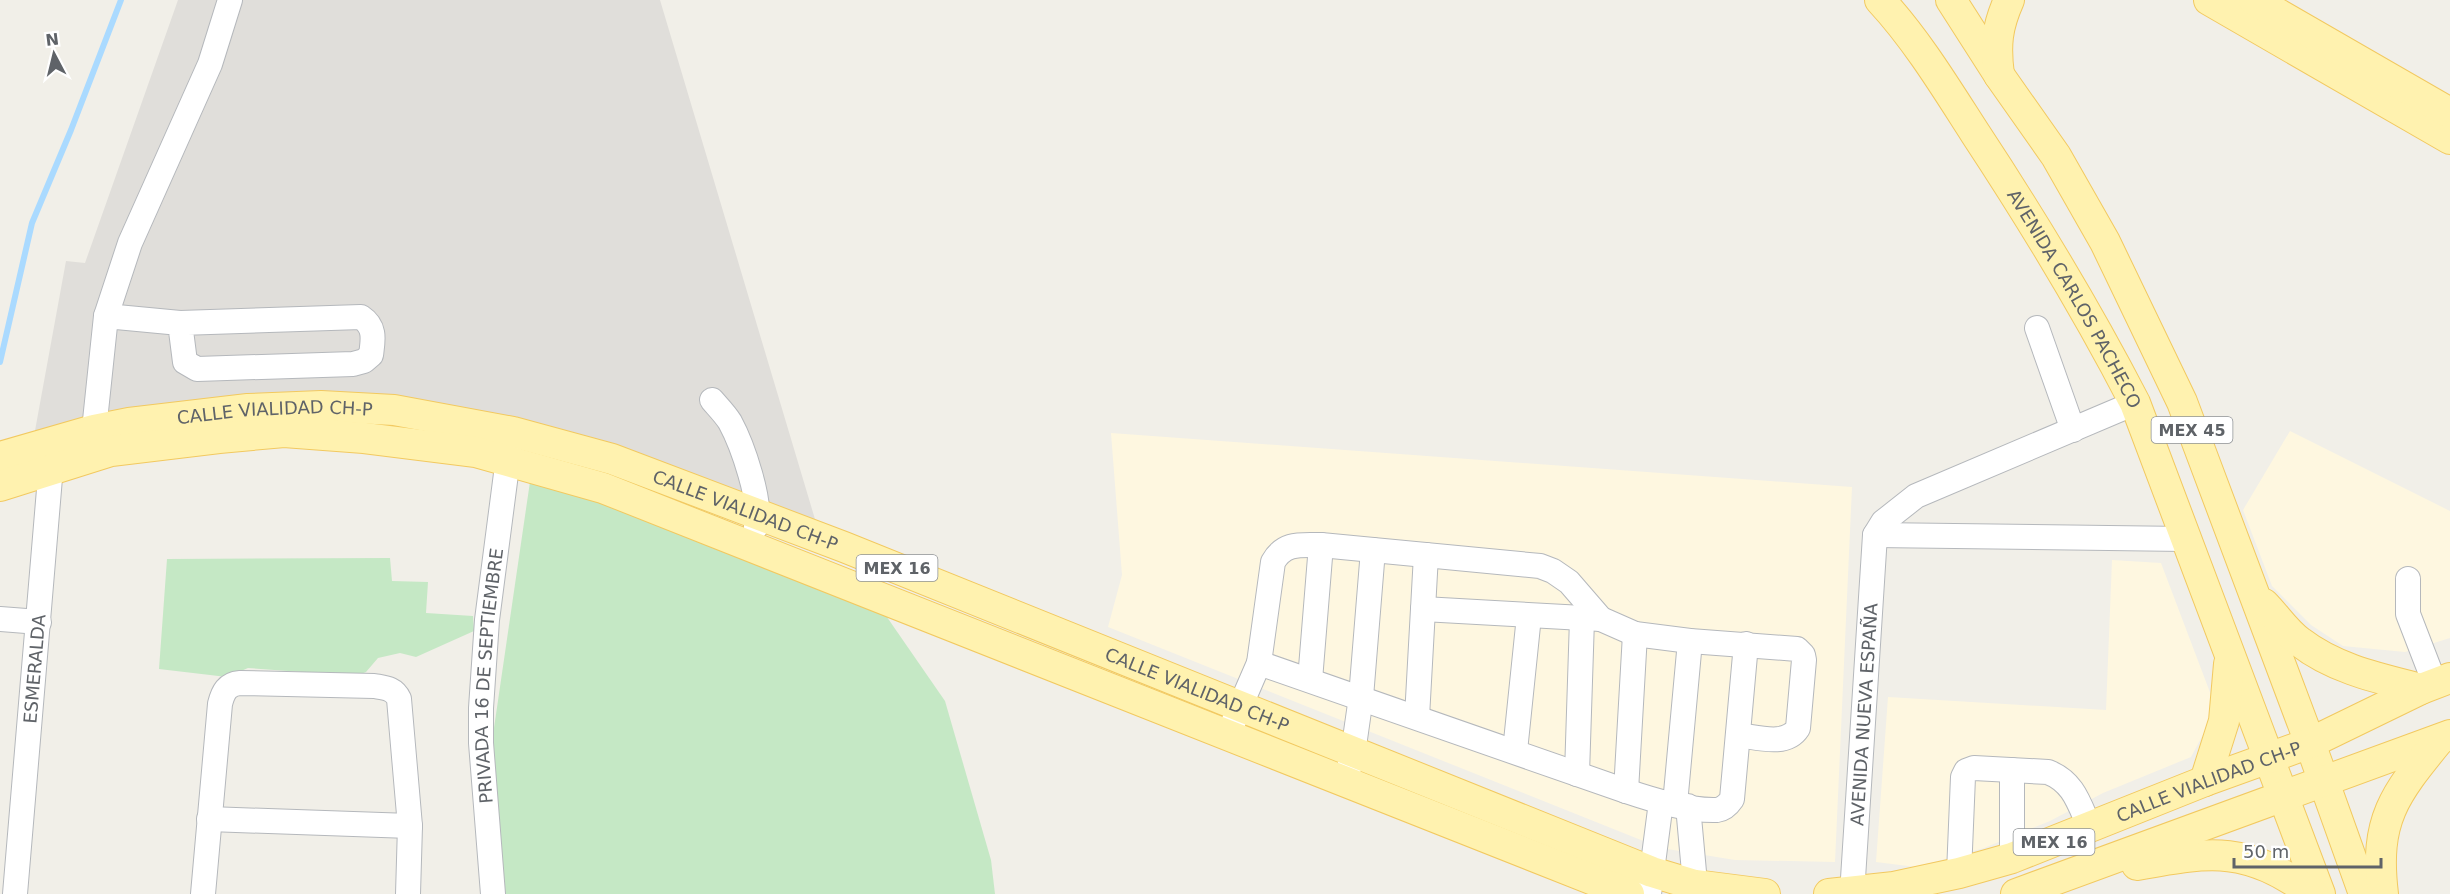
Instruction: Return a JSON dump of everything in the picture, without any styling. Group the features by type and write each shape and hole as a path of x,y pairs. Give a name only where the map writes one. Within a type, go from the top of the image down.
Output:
{"main road":[{"name":"AVENIDA CARLOS PACHECO","path":"1880,0 1945,87 2031,218 2103,342 2135,403 2230,658 2271,758 2320,894"},
{"name":"MEX 45","path":"1951,0 1999,75 2056,156 2105,242 2182,402 2364,894"},
{"path":"1999,75 1996,47 2000,20 2010,0"},
{"path":"2209,0 2450,139"},
{"path":"2254,0 2450,113"},
{"name":"CALLE VIALIDAD CH-P","path":"0,486 94,430 129,423 248,409 321,406 394,410 509,445 603,488 1228,735 1349,767 1650,883 1696,890 1765,894"},
{"name":"CALLE VIALIDAD CH-P","path":"0,457 111,451 284,432 364,438 476,452 509,445 612,459 760,515 1240,706 1349,767 1629,894"},
{"path":"2253,592 2298,641 2320,656 2363,674 2435,684"},
{"path":"2205,781 2224,721 2230,658"},
{"name":"CALLE VIALIDAD CH-P","path":"1844,894 1959,873 2012,858 2205,781 2310,743 2435,684"},
{"path":"2323,781 2445,737"},
{"path":"2383,894 2380,869 2383,831 2387,816 2413,773 2445,737"},
{"name":"MEX 16","path":"2016,894 2323,781"},
{"path":"2055,881 2208,854 2237,857 2260,863 2313,894"}],"street":[{"path":"94,430 106,316 130,243 210,64 230,0"},
{"path":"106,316 180,323 362,317 371,327 373,334 371,355 364,361 353,364 197,369 185,363 180,323"},
{"path":"2037,328 2073,430"},
{"path":"712,399 729,420 743,450 760,515 750,546"},
{"path":"2135,403 1916,496 1883,522 1875,536 2185,539"},
{"name":"PRIVADA 16 DE SEPTIEMBRE","path":"493,894 481,744 481,708 487,620 509,445"},
{"name":"ESMERALDA","path":"15,894 52,455"},
{"name":"AVENIDA NUEVA ESPAÑA","path":"1844,894 1875,536"},
{"path":"1228,735 1259,663 1273,562 1276,556 1288,546 1321,545 1539,566 1553,571 1569,582 1591,619 1577,774"},
{"path":"1310,680 1321,545"},
{"path":"1349,767 1361,697 1373,550"},
{"path":"1417,717 1426,555"},
{"path":"2408,579 2408,614 2435,684"},
{"path":"1423,609 1591,619 1635,634 1690,641 1797,649 1803,655 1804,660 1798,728 1794,734 1782,740 1738,735"},
{"path":"1515,751 1529,616"},
{"path":"0,619 39,622"},
{"path":"1626,791 1635,634"},
{"path":"1650,883 1674,804 1690,641"},
{"path":"1259,663 1626,791 1674,804 1718,810 1729,805 1732,799 1746,644"},
{"path":"203,894 219,704 222,694 233,683 374,686 391,689 399,699 410,826 408,894"},
{"path":"1959,873 1962,777 1966,771 1974,768 2048,772 2065,780 2090,828"},
{"path":"2012,771 2012,858"},
{"path":"1674,804 1696,890"},
{"path":"209,819 410,826"}],"shaded area":[{"path":"178,0 660,0 820,536 614,454 366,403 32,447 66,261 85,263"},
{"path":"2290,431 2450,511 2450,638 2405,652 2343,646 2311,625 2272,586 2243,510"},
{"path":"1111,433 1852,487 1835,862 1735,860 1661,848 1108,627 1122,575"},
{"path":"2112,560 2161,563 2211,695 2213,716 2191,757 2103,793 2050,821 1984,848 1916,867 1876,862 1888,697 2106,710"}],"green space":[{"path":"532,468 871,594 945,701 991,860 995,894 497,894 488,769"},
{"path":"390,558 392,581 428,582 426,613 473,616 474,631 416,657 400,653 378,658 366,672 356,676 248,668 227,677 159,669 167,559"}],"waterway":[{"path":"0,362 32,223 121,0"}]}
